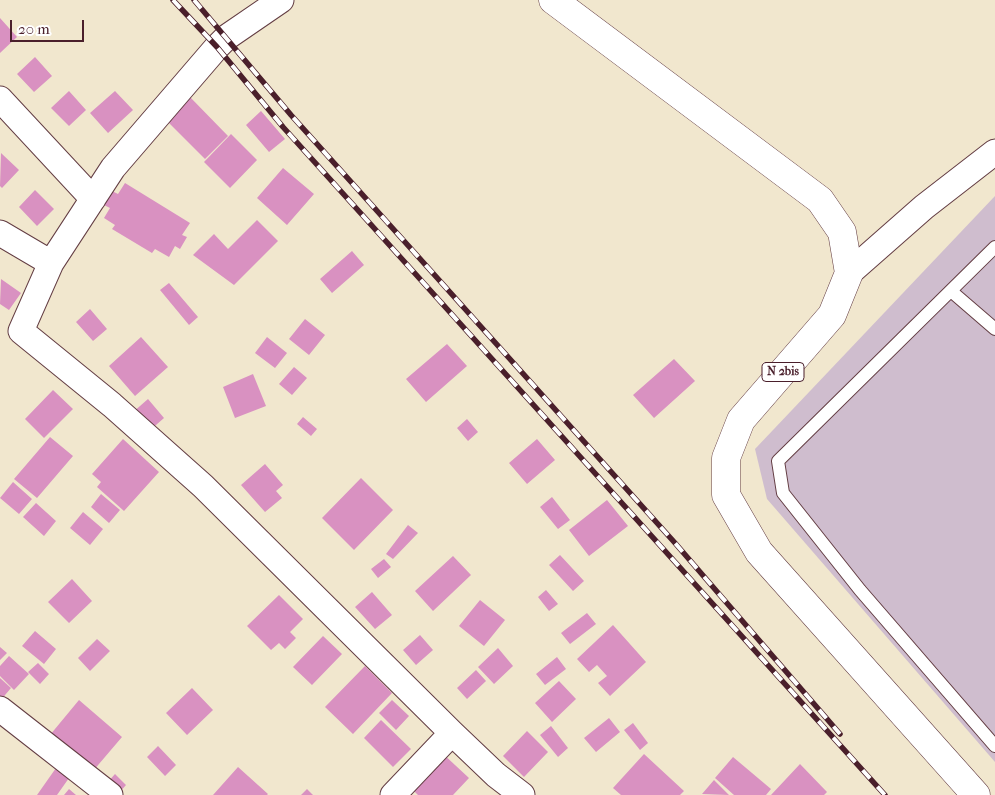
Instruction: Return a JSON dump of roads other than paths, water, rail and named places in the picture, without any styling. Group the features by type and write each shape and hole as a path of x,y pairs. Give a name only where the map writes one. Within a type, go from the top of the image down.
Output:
{"main road":[{"path":"553,0 820,200 842,232 849,274"},
{"name":"N 2bis","path":"849,274 832,315 741,420 726,458 726,495 758,552 976,795"}],"street":[{"path":"281,0 227,37 113,168 51,263 21,331 112,405 203,486 452,733 496,775 522,795"},
{"path":"0,99 93,199"},
{"path":"849,274 924,207 995,152"},
{"path":"0,233 51,263"},
{"path":"0,708 110,795"},
{"path":"393,795 452,733"}],"lane":[{"path":"995,247 778,462 783,493 860,590 995,746"},
{"path":"951,291 995,330"}],"railway":[{"path":"173,0 217,47 283,127 885,795"},
{"path":"194,0 291,115 675,543 840,734"}]}
